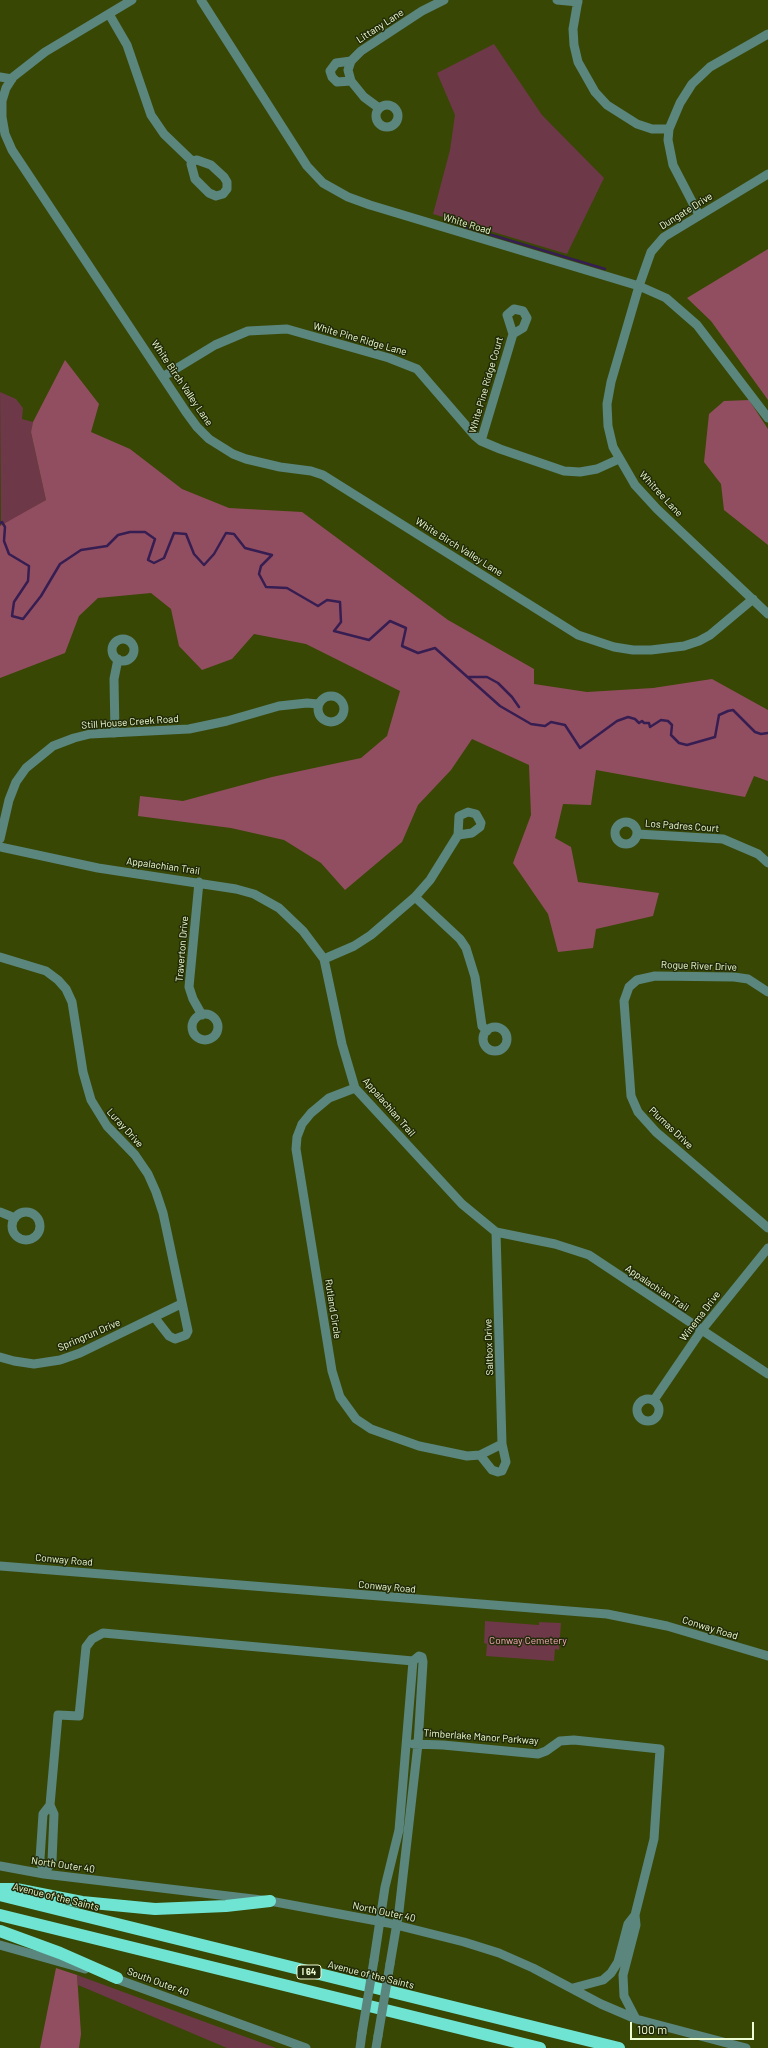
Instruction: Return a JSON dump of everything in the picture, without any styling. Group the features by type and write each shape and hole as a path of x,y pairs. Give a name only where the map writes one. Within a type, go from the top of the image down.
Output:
{"highway":[{"path":"0,1889 16,1889 82,1902 155,1909 226,1906 270,1901"},
{"name":"Avenue of the Saints","path":"0,1895 619,2048"},
{"name":"I 64","path":"0,1915 540,2048"},
{"path":"0,1931 60,1953 117,1978"}],"street":[{"name":"White Birch Valley Lane","path":"132,0 45,52 24,67 12,79 6,88 1,100 2,117 5,134 12,150 197,427 220,448 233,454 262,463 311,471 323,475 578,635 614,647 633,650 651,650 684,646 699,641 710,635 753,599"},
{"name":"White Road","path":"201,0 307,166 323,183 342,194 370,205 638,286 666,298 698,325 768,418"},
{"name":"Littany Lane","path":"351,81 338,82 332,77 330,71 336,63 351,60 373,43 444,0"},
{"path":"557,0 578,1 573,30 574,45 578,62 595,92 607,105 638,124 652,129 669,129"},
{"path":"109,14 127,45 151,115 164,134 192,161"},
{"path":"699,216 673,166 669,145 669,129 680,103 692,84 710,67 768,34"},
{"path":"351,60 348,70 351,81 364,97 379,108"},
{"path":"0,77 12,79"},
{"name":"Dungate Drive","path":"638,286 651,252 664,237 768,174"},
{"name":"Whitree Lane","path":"638,286 611,382 607,404 608,426 613,447 618,459 635,485 657,509 768,614"},
{"name":"White Pine Ridge Lane","path":"164,376 215,345 248,331 287,329 389,358 416,370 463,424 481,441 564,471 580,472 597,469 618,459"},
{"name":"White Pine Ridge Court","path":"481,441 513,334"},
{"path":"115,733 114,679 118,659"},
{"name":"Still House Creek Road","path":"0,839 9,800 16,782 30,765 53,746 90,734 189,729 227,721 279,706 307,703 318,704"},
{"name":"Los Padres Court","path":"637,834 723,839 758,854 768,863"},
{"path":"324,959 354,946 371,935 415,897 430,880 458,835"},
{"name":"Appalachian Trail","path":"0,847 98,868 199,882 248,892 267,901 292,919 303,930 324,959 342,1044 355,1088 462,1204 496,1232 555,1244 589,1255 701,1331 768,1374"},
{"name":"Traverton Drive","path":"199,882 189,987 193,999 202,1015"},
{"path":"415,897 460,939 466,948 475,976 482,1026 487,1031"},
{"name":"Luray Drive","path":"0,957 46,971 58,980 66,989 72,1002 83,1072 91,1100 107,1126 135,1155 148,1174 156,1192 163,1213 181,1304 188,1323 188,1331 186,1335 175,1339 169,1336 155,1318"},
{"name":"Rogue River Drive","path":"629,987 637,980 655,976 734,976 748,979 768,992"},
{"name":"Plumas Drive","path":"629,987 624,1001 631,1096 638,1112 656,1132 768,1228"},
{"name":"Rutland Circle","path":"355,1088 329,1098 311,1113 302,1124 297,1137 296,1149 334,1383 345,1408 356,1419 371,1429 419,1446 468,1456 484,1454"},
{"path":"0,1212 14,1218"},
{"name":"Saltbox Drive","path":"484,1454 492,1470 498,1472 502,1470 506,1462 502,1444 496,1232"},
{"name":"Winema Drive","path":"654,1400 701,1331 768,1248"},
{"name":"Springrun Drive","path":"0,1357 34,1364 60,1360 80,1353 155,1318 181,1304"},
{"path":"484,1454 502,1444"},
{"name":"Conway Road","path":"0,1566 607,1614 667,1626 768,1656"},
{"path":"44,1874 52,1861 54,1814 50,1805 58,1715 79,1716 86,1648 92,1639 103,1633 413,1661 399,1830 385,1887 360,2048"},
{"name":"Timberlake Manor Parkway","path":"376,2048 397,1925 418,1744 423,1659 419,1656 414,1658 413,1661"},
{"name":"Timberlake Manor Parkway","path":"407,1744 443,1745 538,1754 546,1751 560,1741 574,1740 660,1749 654,1839 635,1914 636,1925 623,1975 622,1987 624,1996 636,2019"},
{"name":"North Outer 40","path":"0,1866 44,1874 270,1901 397,1925 464,1942 499,1953 636,2019 742,2047"},
{"name":"Timberlake Manor Parkway","path":"573,1988 603,1980 611,1973 618,1962 628,1924 635,1914"},
{"name":"South Outer 40","path":"0,1945 117,1978 306,2048"}],"green space":[{"path":"494,44 542,115 604,178 567,254 433,214 450,150 455,115 437,73"},
{"path":"0,392 16,399 23,408 22,419 33,422 31,432 46,500 1,527"},
{"name":"Conway Cemetery","path":"485,1621 539,1625 539,1622 561,1623 559,1650 555,1649 554,1661 486,1656 487,1644 484,1643"},
{"path":"77,1975 276,2048 227,2048 78,1985"}],"shaded area":[{"path":"768,249 768,400 711,321 687,298"},
{"path":"65,360 99,404 91,432 130,449 182,489 229,508 302,512 448,620 534,669 534,684 587,692 653,688 712,679 768,710 768,781 754,776 745,797 596,770 591,805 563,804 555,838 571,847 578,882 659,893 653,916 596,929 593,948 558,952 548,914 513,863 531,815 529,765 472,739 451,770 418,805 402,842 345,890 321,863 284,840 231,828 138,816 140,796 183,801 272,777 361,758 387,736 400,691 306,644 254,634 232,659 202,670 179,646 171,609 151,593 98,598 79,616 65,653 0,678 0,526 46,500 31,432 33,422"},
{"path":"749,400 768,429 768,545 724,510 721,484 704,462 709,414 724,401"},
{"path":"56,1968 77,1975 81,2034 79,2048 40,2048"}],"waterway":[{"path":"462,226 605,269"},
{"path":"0,523 2,522 5,527 4,541 9,554 29,566 28,581 14,602 12,616 23,619 41,596 60,564 81,550 107,546 118,535 130,532 145,532 155,539 148,560 154,563 164,558 174,533 186,534 194,554 204,565 214,554 226,533 234,534 245,548 272,555 261,566 259,574 266,587 287,588 318,606 327,600 340,602 341,622 334,631 369,640 390,621 406,628 402,646 418,653 435,648 500,706 531,724 545,726 551,722 565,725 580,748 617,721 628,717 635,719 639,723 642,721 644,723 649,723 650,727 661,720 668,721 672,725 671,735 679,743 687,745 715,737 719,715 733,710 755,732 761,734 768,733"},
{"path":"469,677 487,677 498,683 512,697 519,707"}]}
